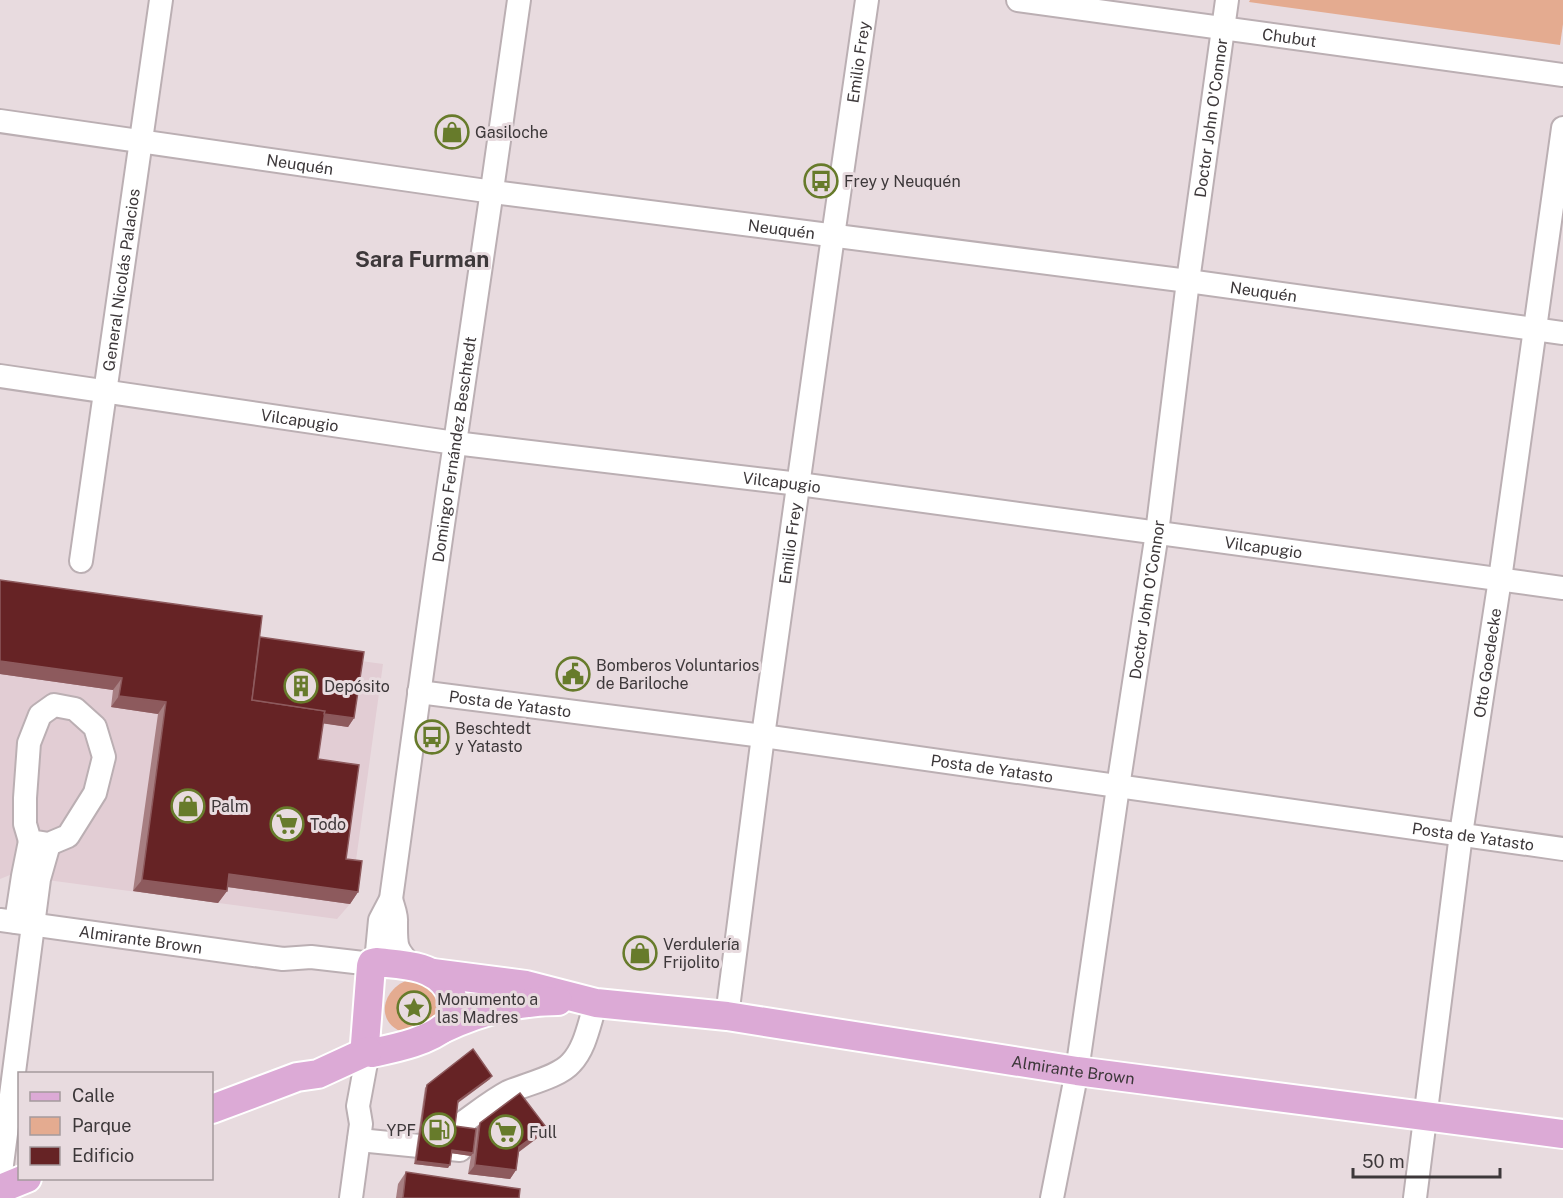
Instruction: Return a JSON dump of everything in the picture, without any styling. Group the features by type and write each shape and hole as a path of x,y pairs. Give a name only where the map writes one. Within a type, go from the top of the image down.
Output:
{"main road":[{"name":"Almirante Brown","path":"374,963 526,985 590,1002"},
{"path":"213,1109 297,1077 315,1064 355,1047 367,1047 369,994 374,963"},
{"path":"422,969 446,984 451,993 452,1018 442,1029"},
{"name":"Almirante Brown","path":"367,1047 372,1053 405,1046 471,1017 518,1004 537,1001 590,1002 727,1016 1077,1071 1563,1134"},
{"path":"0,1189 24,1180"}],"street":[{"name":"General Nicolás Palacios","path":"81,561 160,0"},
{"name":"Domingo Fernández Beschtedt","path":"374,963 380,920 391,899 519,0"},
{"name":"Emilio Frey","path":"727,1016 763,736 867,0"},
{"name":"Chubut","path":"1018,0 1563,75"},
{"name":"Doctor John O'Connor","path":"1052,1198 1077,1071 1157,533 1188,281 1227,0"},
{"name":"Neuquén","path":"0,121 493,192 1188,281 1563,333"},
{"name":"Otto Goedecke","path":"1415,1198 1461,834 1500,579 1563,128"},
{"name":"Vilcapugio","path":"0,376 455,443 799,484 1563,588"},
{"name":"Posta de Yatasto","path":"419,692 763,736 1563,849"},
{"path":"0,1180 16,923 23,876 40,843 68,836 79,820 94,794 104,757 94,727 75,709 54,705 40,715 29,743 25,824 40,843"},
{"name":"Domingo Fernández Beschtedt","path":"391,899 397,921 396,942 402,956 422,969"},
{"name":"Almirante Brown","path":"16,923 283,959 311,957 374,963"},
{"name":"Almirante Brown","path":"283,959 310,971 354,979 369,994"},
{"path":"360,1132 460,1150 465,1121 504,1094 525,1084 562,1072 572,1063 582,1047 590,1002"},
{"path":"360,1132 371,1106 378,1072 392,1055 405,1046"},
{"path":"351,1198 360,1132 358,1106 367,1047"}],"shaded area":[{"path":"0,593 252,646 383,664 350,904 337,919 10,875 0,879"}],"green space":[{"path":"1250,0 1563,0 1563,24 1560,45 1249,2"},
{"path":"411,979 424,981 441,1000 439,1019 405,1033 388,1021 385,1005 393,989"}],"building":[{"path":"0,580 262,616 252,700 325,711 318,759 359,765 346,859 362,861 358,892 229,874 227,891 142,880 166,702 119,696 122,678 0,661"},
{"name":"Depósito","path":"260,637 364,652 354,718 324,714 325,711 252,700"},
{"path":"473,1049 492,1076 458,1101 455,1126 476,1129 473,1153 452,1150 450,1165 416,1161 427,1085"},
{"path":"520,1093 546,1127 519,1147 516,1170 475,1165 480,1123"},
{"path":"406,1172 520,1189 519,1198 403,1198"}],"place":[{"name":"Gasiloche","path":"452,132"},
{"name":"Frey y Neuquén","path":"821,181"},
{"name":"Bomberos Voluntarios de Bariloche","path":"573,674"},
{"name":"Depósito","path":"301,686"},
{"name":"Beschtedt y Yatasto","path":"432,737"},
{"name":"Palm","path":"188,806"},
{"name":"Todo","path":"287,824"},
{"name":"Verdulería Frijolito","path":"640,953"},
{"name":"Monumento a las Madres","path":"414,1008"},
{"name":"YPF","path":"439,1130"},
{"name":"Full","path":"506,1132"}],"district":[{"name":"Sara Furman","path":"422,259"}]}
